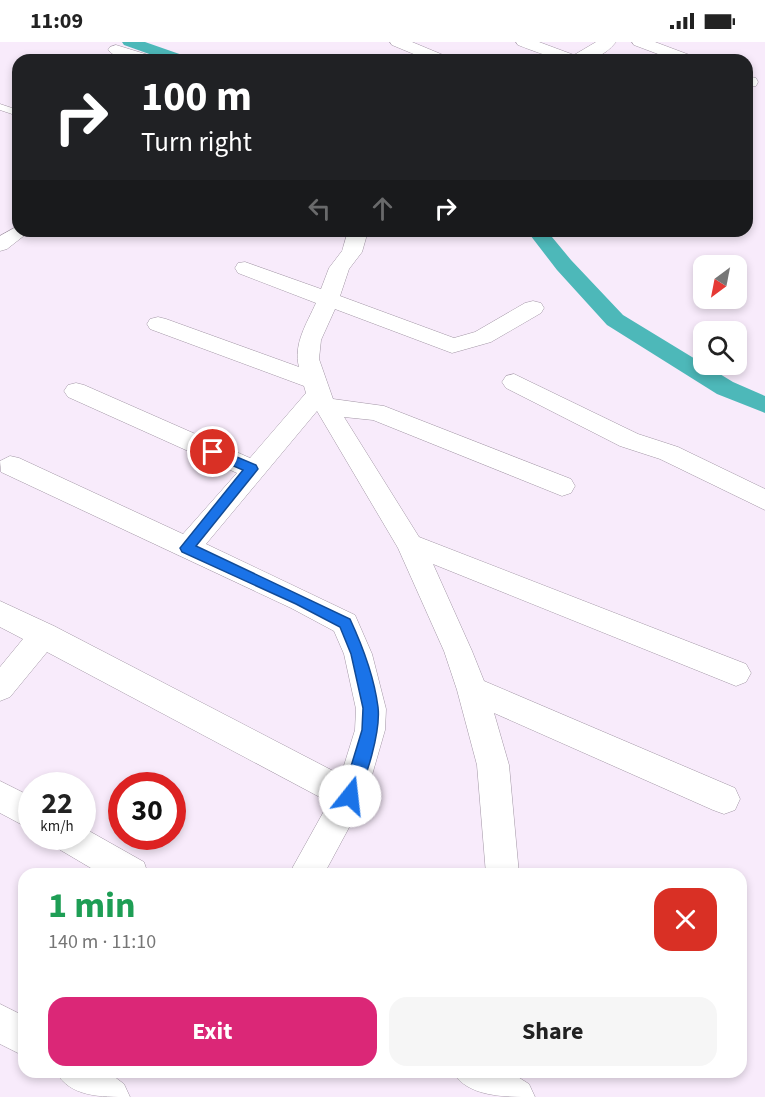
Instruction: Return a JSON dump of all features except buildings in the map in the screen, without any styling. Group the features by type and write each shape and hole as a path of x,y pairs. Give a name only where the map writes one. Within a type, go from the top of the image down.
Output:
{"street":[{"path":"398,42 427,54"},
{"path":"524,42 556,54"},
{"path":"587,54 608,42"},
{"path":"640,42 673,54"},
{"path":"116,50 129,54"},
{"path":"356,237 352,252 339,268 329,298 309,340 308,359 319,394 410,544 449,631 472,690 493,765 502,868"},
{"path":"245,268 452,346 462,346 474,341 533,308"},
{"path":"158,324 319,394 376,412 562,486"},
{"path":"514,382 629,440 669,453 765,500"},
{"path":"76,391 252,469"},
{"path":"187,548 252,469 319,394"},
{"path":"10,465 301,600 345,623 358,654 371,708 370,730 350,796 309,868"},
{"path":"410,544 736,674"},
{"path":"0,613 350,796"},
{"path":"0,688 44,635"},
{"path":"472,690 724,799"},
{"path":"0,796 18,807"},
{"path":"91,850 122,868"},
{"path":"0,1022 18,1034"},
{"path":"84,1078 111,1097"},
{"path":"480,1080 516,1097"}],"waterway":[{"path":"130,42 165,54"},
{"path":"542,237 564,265 615,320 725,388 765,405"}],"route":[{"path":"213,452 252,469 187,548 301,600 345,623 358,654 371,708 370,730 350,796"}]}
